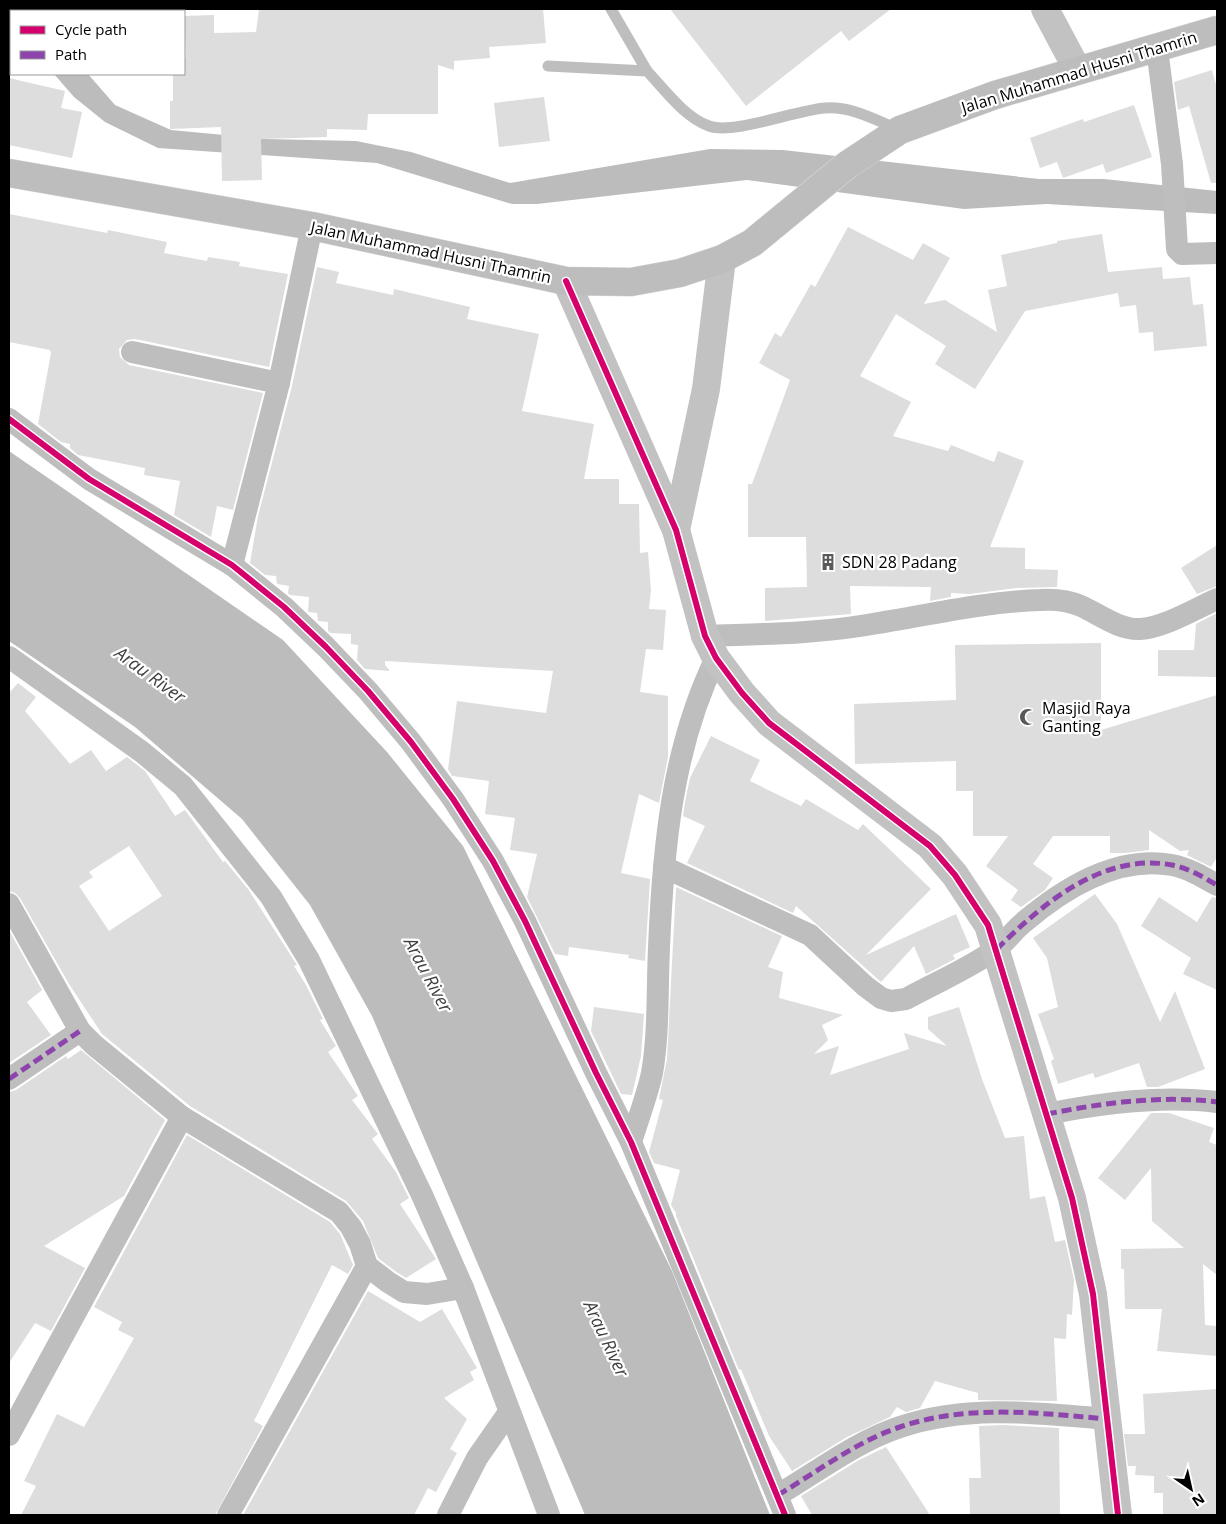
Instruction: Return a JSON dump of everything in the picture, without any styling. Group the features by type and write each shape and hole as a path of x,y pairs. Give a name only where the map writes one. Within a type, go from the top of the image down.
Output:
{"main road":[{"name":"Jalan Muhammad Husni Thamrin","path":"9,173 312,226 566,281 631,282 680,272 722,259 752,243 847,165 900,130 995,95 1077,69 1156,49 1217,30"}],"street":[{"path":"1045,9 1077,69"},
{"path":"1156,49 1172,164 1177,249 1182,254 1217,252"},
{"path":"232,565 278,383 312,226"},
{"path":"676,530 706,389 722,259"},
{"path":"566,281 676,530 711,647 742,693 770,724 930,846 978,908 988,925 997,948 1072,1198 1092,1294 1118,1515"},
{"path":"132,352 278,383"},
{"path":"9,419 89,479 232,565 326,647 411,742 453,799 492,861 525,921 596,1073 631,1142 782,1505 868,1441 899,1427 936,1417 998,1412 1107,1419"},
{"path":"711,647 860,626 934,612 1039,600 1064,600 1080,605 1121,626 1139,630 1156,627 1217,599"},
{"path":"631,1142 646,1094 654,1054 667,826 683,748 711,647"},
{"path":"9,657 142,752 183,786 271,897 309,960 422,1195 463,1288 549,1515"},
{"path":"664,867 810,935 865,986 882,998 891,1001 906,999 997,948 1023,922 1058,896 1082,882 1113,868 1146,863 1172,865 1191,871 1217,885"},
{"path":"9,904 80,1031 94,1045 182,1117 339,1212 356,1235 367,1266 404,1292 427,1294 463,1288"},
{"path":"9,1079 80,1031"},
{"path":"1047,1114 1092,1105 1140,1101 1185,1098 1217,1102"},
{"path":"9,1436 182,1117"},
{"path":"228,1515 367,1266"},
{"path":"448,1515 477,1458 509,1412"}],"lane":[{"path":"611,9 647,71 694,120 711,127 728,129 803,110 828,108 854,111 900,130"},
{"path":"548,66 647,71"}],"water":[{"path":"55,75 89,75 115,105 171,130 266,139 356,141 411,152 510,183 710,149 783,150 1039,179 1104,179 1217,191 1217,214 1047,204 964,209 747,180 537,204 512,204 377,163 158,148 105,122 74,97"},
{"name":"Arau River","path":"9,451 283,640 387,752 463,846 672,1271 770,1515 585,1515 372,1016 310,905 242,819 135,727 9,641"}],"building":[{"path":"259,9 543,9 546,43 489,47 490,58 454,61 454,70 438,65 438,114 368,114 367,130 327,129 327,137 261,139 262,180 222,181 221,127 170,129 170,101 173,101 173,75 185,75 185,16 214,15 214,33 256,32"},
{"path":"670,9 891,9 849,41 841,31 746,106"},
{"path":"1212,70 1217,88 1217,183 1211,183 1189,106 1178,110 1174,82"},
{"path":"9,78 65,91 61,108 82,112 72,158 9,145"},
{"path":"544,97 550,141 499,147 494,103"},
{"path":"1134,105 1152,157 1106,173 1103,164 1063,178 1057,162 1040,168 1030,138 1083,119 1084,122"},
{"path":"9,214 107,233 108,230 167,242 164,253 207,261 208,257 240,262 239,266 288,274 269,367 135,339 127,340 119,349 120,357 129,365 263,393 233,510 217,506 211,537 174,515 180,481 144,475 145,468 78,455 70,448 70,444 61,442 38,424 51,353 50,350 9,342"},
{"path":"848,227 913,260 923,243 950,258 924,304 945,300 997,332 988,290 1007,286 1001,255 1057,243 1057,241 1102,234 1108,272 1162,267 1163,279 1190,277 1193,305 1203,304 1207,346 1154,351 1153,332 1139,333 1136,305 1120,307 1118,293 1025,311 975,389 935,364 946,346 896,314 860,376 911,402 893,436 948,451 951,445 994,462 998,451 1024,461 990,547 1025,548 1025,569 1058,570 1057,587 1016,588 970,594 951,593 951,597 930,601 931,587 850,586 851,614 765,621 765,588 807,587 806,537 748,537 748,484 752,484 790,380 759,363 775,333 781,337 811,284 815,287"},
{"path":"317,267 339,272 336,283 393,295 394,289 470,307 467,319 539,334 522,411 594,424 584,479 619,479 619,504 639,504 640,553 648,552 651,590 649,609 666,610 663,650 646,649 640,692 668,696 668,757 659,803 639,794 621,873 650,879 645,961 628,958 629,955 569,947 568,956 555,954 527,897 537,854 510,850 515,818 485,814 489,781 452,776 448,769 457,701 546,713 553,671 385,661 385,665 390,671 365,669 357,660 358,645 351,644 351,634 331,633 328,631 328,622 318,621 317,613 308,612 309,597 290,595 288,593 289,586 277,584 276,576 265,575 250,563 258,516 292,386"},
{"path":"1217,545 1217,586 1197,594 1181,568"},
{"path":"1217,613 1217,677 1158,676 1158,650 1194,650 1196,624"},
{"path":"1101,643 1101,730 1217,695 1217,857 1211,867 1187,855 1189,850 1180,851 1149,830 1149,850 1126,853 1110,853 1110,836 1053,836 1033,864 1053,878 1045,890 1021,907 1011,900 1018,890 986,866 1008,836 973,836 973,791 956,791 956,761 855,764 854,704 956,700 955,645"},
{"path":"18,683 36,697 25,711 70,764 91,750 106,771 127,757 145,771 175,816 185,810 223,862 225,861 248,889 297,965 294,966 323,1019 320,1020 336,1046 328,1052 358,1096 352,1100 378,1134 372,1139 396,1172 409,1198 400,1204 436,1259 406,1278 395,1271 378,1258 363,1221 346,1201 190,1106 102,1034 69,984 20,898 15,893 9,891 9,693","holes":["129,846 162,896 109,931 79,886 93,877 89,872"]},
{"path":"711,736 760,760 750,781 801,806 806,799 858,830 863,824 931,889 866,955 956,914 970,947 953,955 955,959 926,974 914,946 881,982 796,906 793,913 687,863 705,826 683,816 685,802 690,778"},
{"path":"676,887 782,936 768,967 783,972 779,998 843,1015 822,1025 828,1040 814,1054 839,1046 830,1075 909,1049 904,1033 947,1046 928,1029 928,1017 959,1007 982,1079 1005,1138 1024,1136 1030,1199 1045,1196 1055,1242 1065,1240 1074,1280 1072,1315 1067,1314 1066,1339 1054,1338 1057,1401 978,1400 978,1393 935,1381 920,1408 906,1412 897,1407 890,1417 847,1437 792,1471 769,1436 741,1369 739,1370 676,1213 671,1205 680,1170 654,1163 649,1152 663,1100 659,1099 667,1059"},
{"path":"1095,894 1117,924 1160,1022 1175,991 1205,1069 1158,1087 1147,1087 1139,1063 1095,1078 1093,1073 1058,1084 1051,1061 1054,1059 1038,1014 1058,1007 1047,958 1033,938"},
{"path":"1159,897 1197,922 1212,897 1217,898 1217,990 1183,974 1191,958 1141,926"},
{"path":"9,930 42,990 27,1002 51,1035 9,1063"},
{"path":"594,1007 644,1014 641,1056 632,1095 621,1094 591,1031"},
{"path":"81,1050 165,1120 124,1196 44,1246 85,1268 51,1331 35,1323 9,1363 9,1092 16,1090 66,1056 68,1059"},
{"path":"1151,1113 1169,1113 1214,1128 1209,1142 1217,1145 1217,1275 1203,1264 1205,1325 1217,1326 1217,1356 1157,1351 1162,1309 1125,1309 1124,1269 1121,1269 1121,1249 1184,1248 1152,1221 1151,1168 1125,1200 1098,1178"},
{"path":"187,1135 330,1222 340,1234 353,1265 348,1274 332,1265 254,1421 263,1426 215,1515 21,1515 36,1486 24,1481 57,1414 84,1427 134,1338 118,1330 122,1322 94,1307"},
{"path":"368,1291 420,1322 442,1309 477,1368 470,1372 474,1380 444,1398 467,1419 450,1449 457,1453 436,1492 428,1488 414,1515 243,1515"},
{"path":"1217,1389 1217,1515 1163,1515 1163,1493 1154,1493 1154,1476 1135,1475 1136,1466 1128,1466 1124,1434 1145,1434 1143,1394"},
{"path":"1003,1425 1059,1428 1060,1515 970,1515 969,1478 981,1478 979,1426"},
{"path":"886,1447 930,1515 812,1515 801,1496 859,1460"}],"marked path":[{"path":"997,949 1054,899 1098,874 1122,866 1147,863 1178,866 1217,885"},
{"path":"9,1079 80,1031"},
{"path":"1047,1114 1089,1106 1132,1101 1175,1099 1217,1102"},
{"path":"778,1495 868,1440 900,1427 925,1420 951,1415 1003,1412 1107,1419"}],"cycle path":[{"path":"566,281 676,530 705,636 716,658 742,693 769,723 930,846 955,875 988,925 1072,1198 1093,1294 1118,1515"},
{"path":"9,419 89,479 232,565 284,607 368,691 411,742 453,799 493,861 525,921 596,1073 631,1142 785,1515"}],"place":[{"name":"SDN 28 Padang","path":"828,562"},
{"name":"Masjid Raya Ganting","path":"1028,717"}]}
